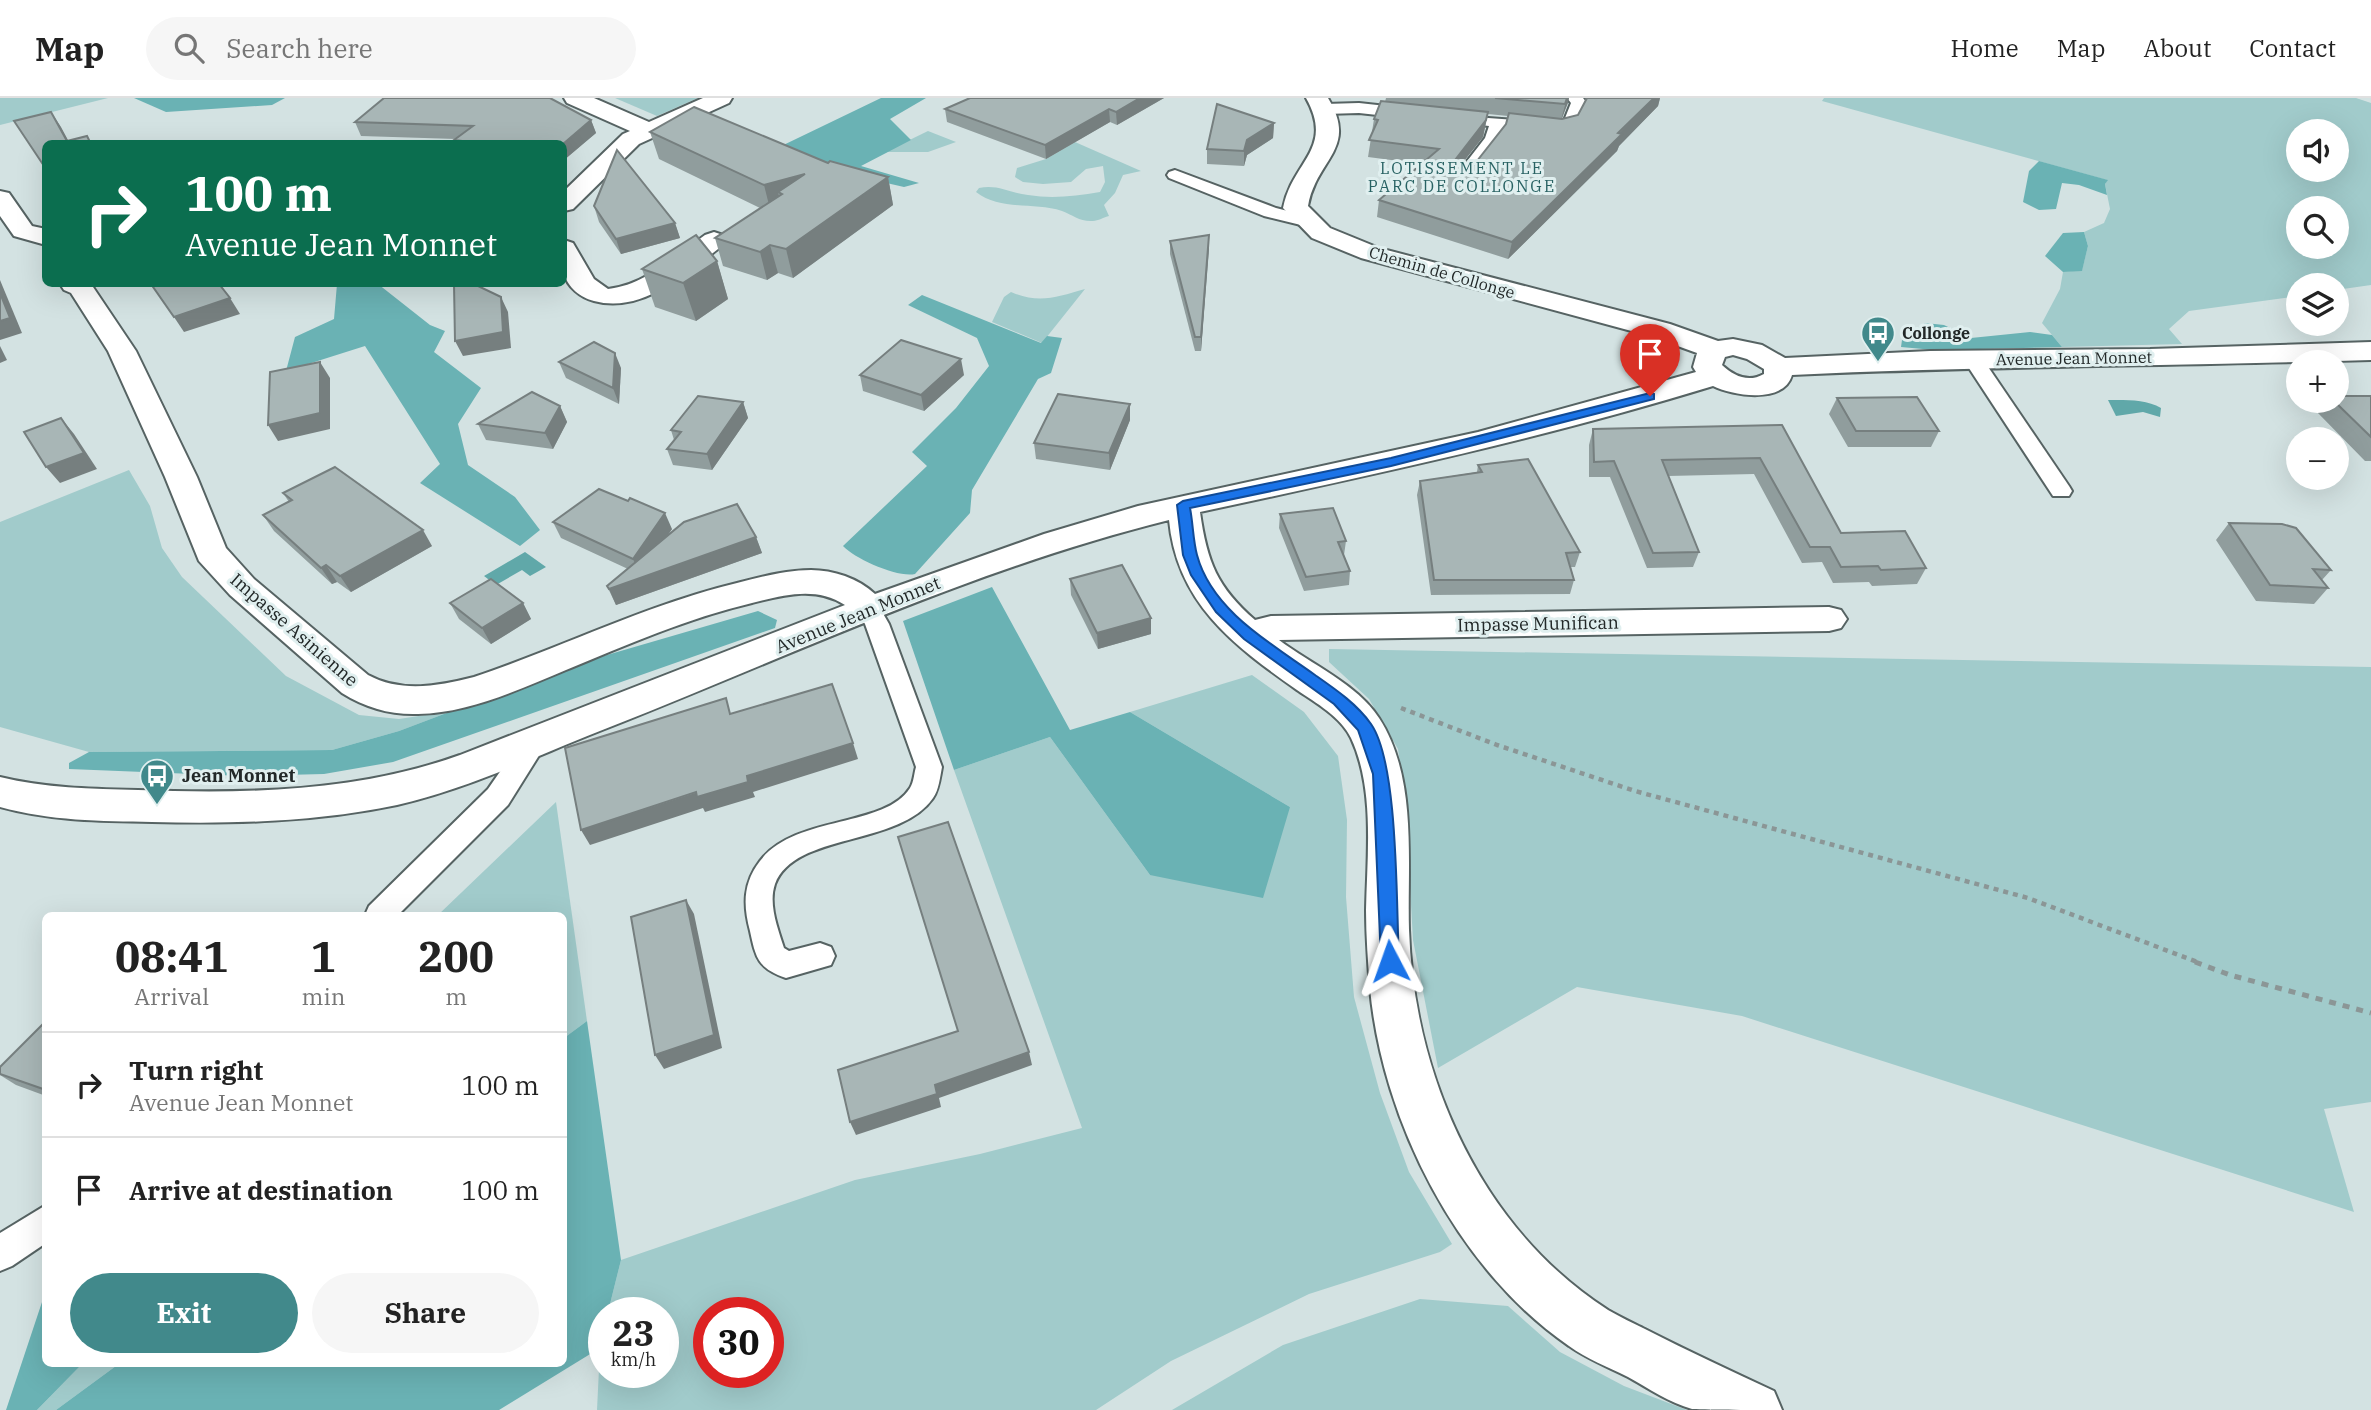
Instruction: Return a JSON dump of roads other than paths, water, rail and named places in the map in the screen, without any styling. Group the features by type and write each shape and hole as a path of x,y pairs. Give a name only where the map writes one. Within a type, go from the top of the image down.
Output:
{"street":[{"path":"575,98 648,130"},
{"path":"567,201 623,145 648,130 721,98"},
{"path":"1305,221 1295,208 1296,197 1327,141 1331,127 1321,103"},
{"path":"0,198 23,231 42,236"},
{"name":"Chemin de Collonge","path":"1305,221 1321,233 1370,253 1660,330 1716,363"},
{"path":"567,253 586,287 595,294 625,295 645,287 714,240"},
{"name":"Impasse Asinienne","path":"79,287 122,351 181,477 211,553 242,587 355,684 374,695 408,700 458,694 500,682 685,609 783,583 806,581 838,585 857,594 869,609"},
{"name":"Avenue Jean Monnet","path":"0,792 79,804 257,807 318,802 436,779 753,657 869,609 1037,548 1183,505 1391,462 1667,392 1716,363 1732,347 1751,350 1768,357 1778,367 1973,359 2150,358 2371,351"},
{"path":"1183,505 1190,555 1198,575 1221,608 1249,635 1339,700 1365,728 1376,752 1381,774 1385,821 1393,1003 1410,1077 1438,1153 1482,1224 1523,1272 1585,1326 1672,1373 1755,1410"},
{"name":"Impasse Munifican","path":"1249,635 1271,628 1829,620"}],"lane":[{"path":"1321,103 1559,128 1569,126 1579,103 1575,98"},
{"path":"1462,177 1493,139 1498,123"},
{"path":"1175,175 1270,212 1305,221"},
{"path":"1973,359 2061,491"},
{"path":"820,956 786,965 771,957 759,903 763,878 774,859 789,848 877,821 911,806 923,796 929,782 929,767 869,609"},
{"path":"382,912 498,797 535,741"},
{"path":"0,1254 42,1225"}],"place":[{"name":"Collonge","path":"1878,363"},
{"name":"Jean Monnet","path":"157,806"}],"district":[{"name":"LOTISSEMENT LE PARC DE COLLONGE","path":"1462,177"}]}
